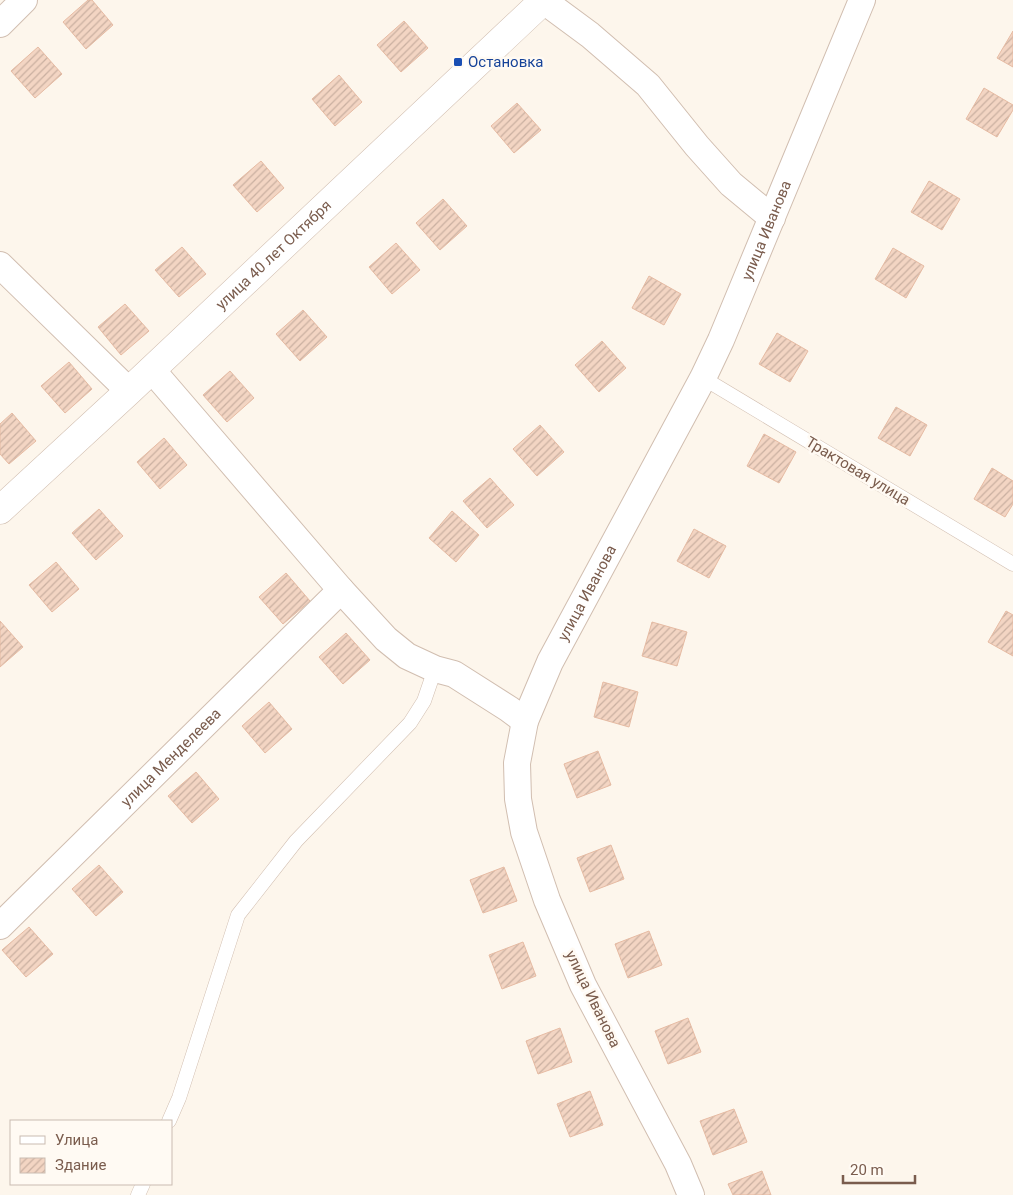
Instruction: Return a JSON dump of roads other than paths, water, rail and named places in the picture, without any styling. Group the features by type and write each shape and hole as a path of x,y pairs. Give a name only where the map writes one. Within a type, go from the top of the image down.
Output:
{"street":[{"path":"0,24 24,0"},
{"path":"544,0 590,35 648,85 697,146 731,184 772,218"},
{"name":"улица 40 лет Октября","path":"0,510 152,370 544,0"},
{"name":"улица Иванова","path":"691,1195 678,1164 583,984 547,900 524,832 518,799 517,763 525,721 550,662 703,378 721,340 862,0"},
{"path":"0,265 129,391"},
{"path":"152,370 341,590 386,639 407,656 435,669 454,674 525,721"},
{"name":"улица Менделеева","path":"0,926 341,590"}],"lane":[{"name":"Трактовая улица","path":"703,378 1013,564"},
{"path":"169,1120 179,1098 238,915 296,841 410,723 424,701 435,669"}],"place":[{"name":"Остановка","path":"458,62"}]}
